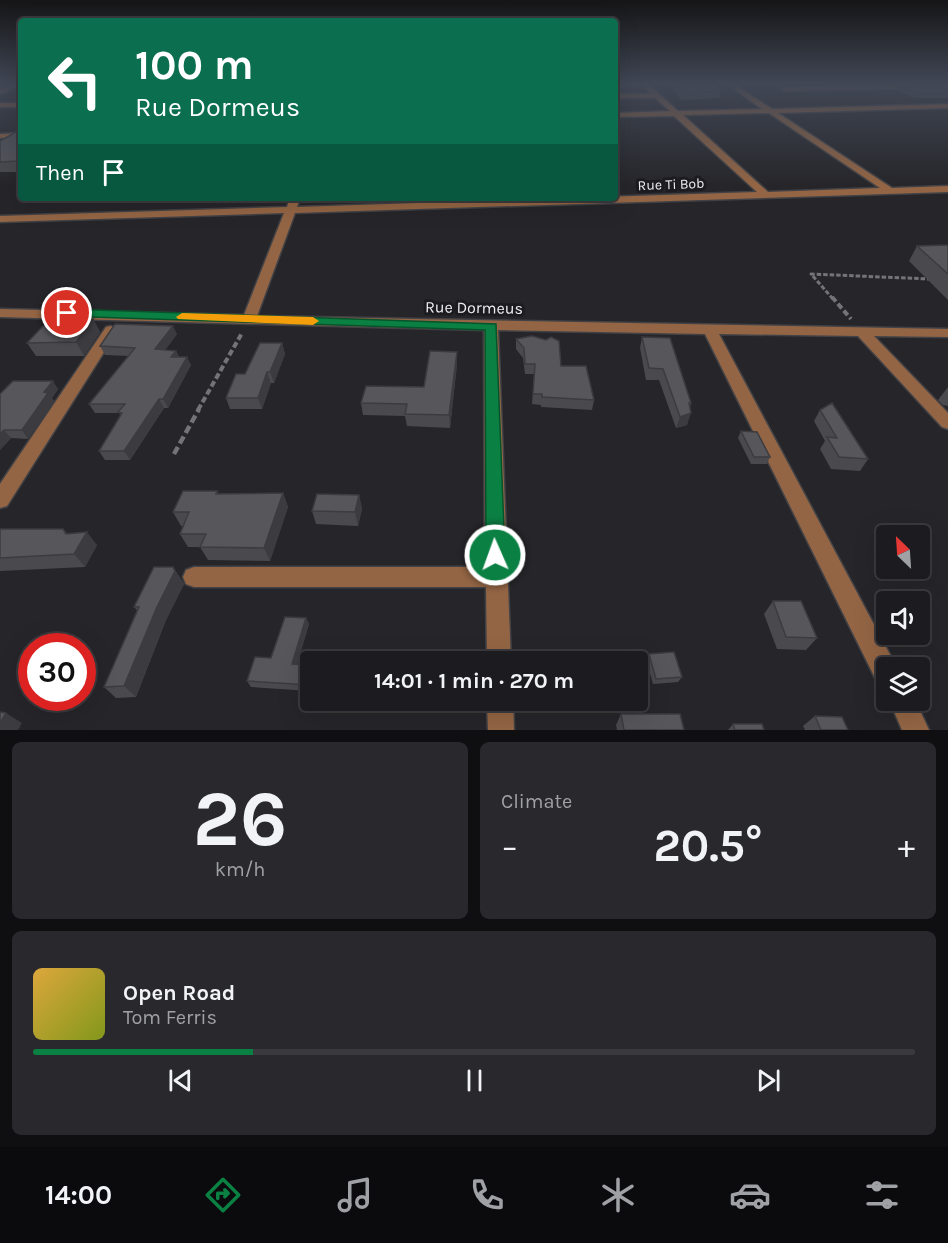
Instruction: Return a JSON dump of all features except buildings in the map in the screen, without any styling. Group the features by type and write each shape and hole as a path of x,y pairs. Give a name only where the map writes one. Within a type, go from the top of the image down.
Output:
{"street":[{"path":"681,118 765,194"},
{"path":"782,118 890,191"},
{"path":"0,136 18,135"},
{"name":"Rue Ti Bob","path":"618,199 948,189"},
{"path":"249,319 294,201"},
{"name":"Rue Ti Bob","path":"0,219 558,201"},
{"path":"0,325 7,313"},
{"name":"Rue Dormeus","path":"7,313 491,326 948,333"},
{"path":"0,501 121,315"},
{"path":"491,326 499,651"},
{"path":"710,329 878,657"},
{"path":"861,331 948,423"},
{"path":"194,577 496,578"},
{"path":"500,711 501,730"},
{"path":"906,711 916,730"}],"path":[{"path":"861,331 811,274 937,279"},
{"path":"174,454 249,319"}],"slow traffic":[{"path":"182,317 313,321"}],"route":[{"path":"67,313 491,326 495,555"}]}
